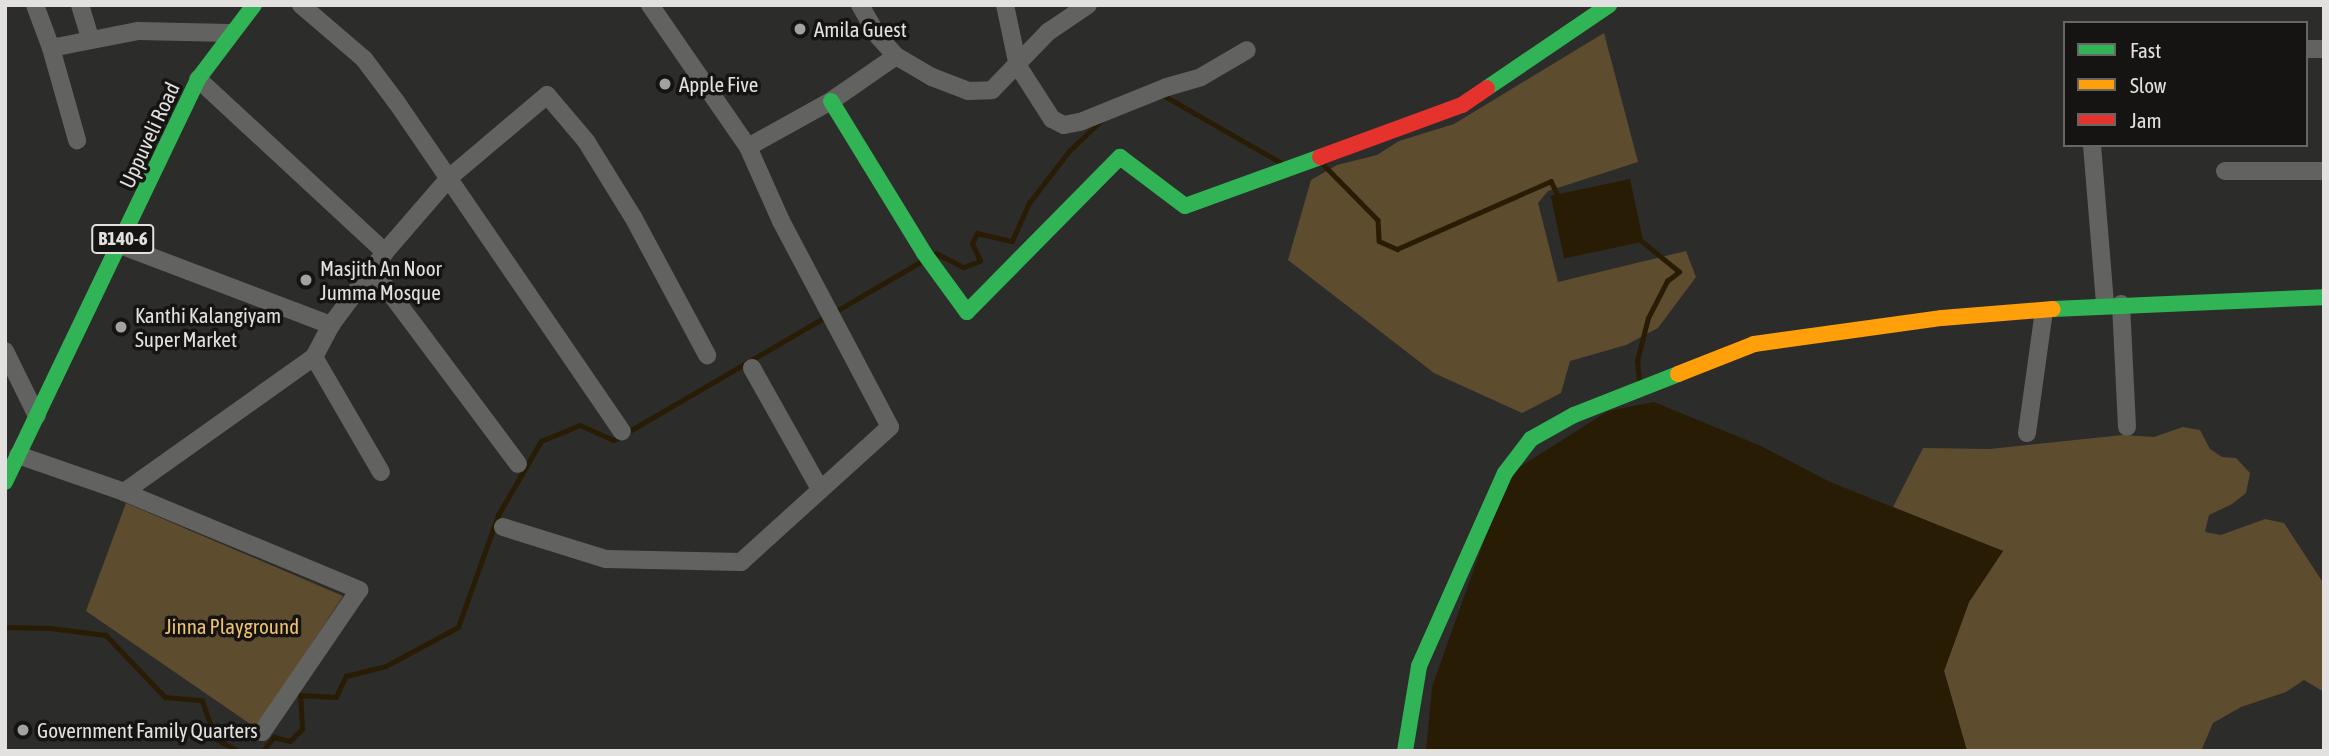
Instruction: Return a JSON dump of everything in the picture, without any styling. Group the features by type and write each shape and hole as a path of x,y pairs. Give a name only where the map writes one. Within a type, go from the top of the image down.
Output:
{"street":[{"path":"35,5 51,48 77,140"},
{"path":"80,5 90,38"},
{"name":"Uppuveli Road","path":"5,482 198,79 230,33 254,5"},
{"path":"301,5 364,59 450,177 622,431"},
{"path":"503,527 606,559 741,562 890,427 830,315 748,147 650,5"},
{"path":"860,5 877,35 896,56 932,77 968,91 992,90 1048,32 1087,5"},
{"path":"1005,5 1018,66 1052,119 1064,125 1080,122 1167,87 1201,77 1247,50"},
{"path":"831,101 928,259 967,312 1120,157 1185,206 1462,105 1609,5"},
{"path":"51,48 138,30 230,33"},
{"path":"748,147 831,101 896,56"},
{"path":"198,79 385,252"},
{"path":"124,492 314,357 331,325 385,252 450,177 547,95 586,141 633,217 707,355"},
{"path":"2092,147 2127,426"},
{"path":"2225,171 2324,171"},
{"path":"120,245 331,325"},
{"path":"373,270 518,464"},
{"path":"1405,751 1419,666 1505,473 1531,439 1574,415 1754,344 1942,318 2113,304 2324,297"},
{"path":"2026,433 2044,311"},
{"path":"5,351 37,416"},
{"path":"314,357 381,472"},
{"path":"751,368 820,488"},
{"path":"18,455 124,492 359,590 262,732"}],"green space":[{"path":"1604,33 1638,162 1548,191 1538,203 1558,282 1686,251 1696,277 1658,328 1626,345 1570,361 1561,393 1522,413 1434,373 1288,260 1311,180 1337,165 1377,155 1399,141 1454,124"},
{"path":"2183,427 2200,430 2210,449 2222,457 2236,458 2250,473 2246,493 2232,504 2209,515 2205,532 2221,535 2265,519 2284,523 2324,584 2324,692 2304,680 2286,692 2241,707 2213,723 2201,751 1967,751 1944,671 1969,602 2003,551 1893,507 1923,448 1990,449 2123,435 2154,437"},
{"name":"Jinna Playground","path":"126,503 343,596 256,728 86,611"}],"shaded area":[{"path":"1630,179 1643,242 1564,258 1551,196"},
{"path":"1654,402 1761,446 1830,482 2003,551 1969,602 1944,671 1967,751 1426,751 1432,687 1492,518 1515,470 1608,411"}],"waterway":[{"path":"1163,95 1280,162"},
{"path":"936,253 964,267 980,261 972,244 977,233 1012,241 1029,203 1069,151 1102,120"},
{"path":"1323,164 1378,220 1379,241 1397,249 1551,181 1562,204"},
{"path":"1639,383 1637,361 1648,318 1667,281 1679,272 1641,241"},
{"path":"833,313 922,261"},
{"path":"263,751 274,737 290,741 302,729 300,695 336,697 346,676 386,666 458,627 498,515 541,441 580,425 614,440 825,317"},
{"path":"5,627 50,628 106,635 165,697 202,700 216,739 239,751"}],"traffic: fast":[{"path":"5,482 198,79 254,5"},
{"path":"1487,88 1609,5"},
{"path":"831,101 924,253 967,312 1120,157 1185,206 1320,157"},
{"path":"2053,309 2324,297"},
{"path":"1405,751 1419,666 1505,473 1531,439 1574,415 1678,374"}],"traffic: slow":[{"path":"1678,374 1754,344 1942,318 2053,309"}],"traffic: jam":[{"path":"1320,157 1462,105 1487,88"}],"place":[{"name":"Amila Guest","path":"800,29"},
{"name":"Apple Five","path":"665,84"},
{"name":"Masjith An Noor Jumma Mosque","path":"306,280"},
{"name":"Kanthi Kalangiyam Super Market","path":"121,327"},
{"name":"Government Family Quarters","path":"23,730"}]}
